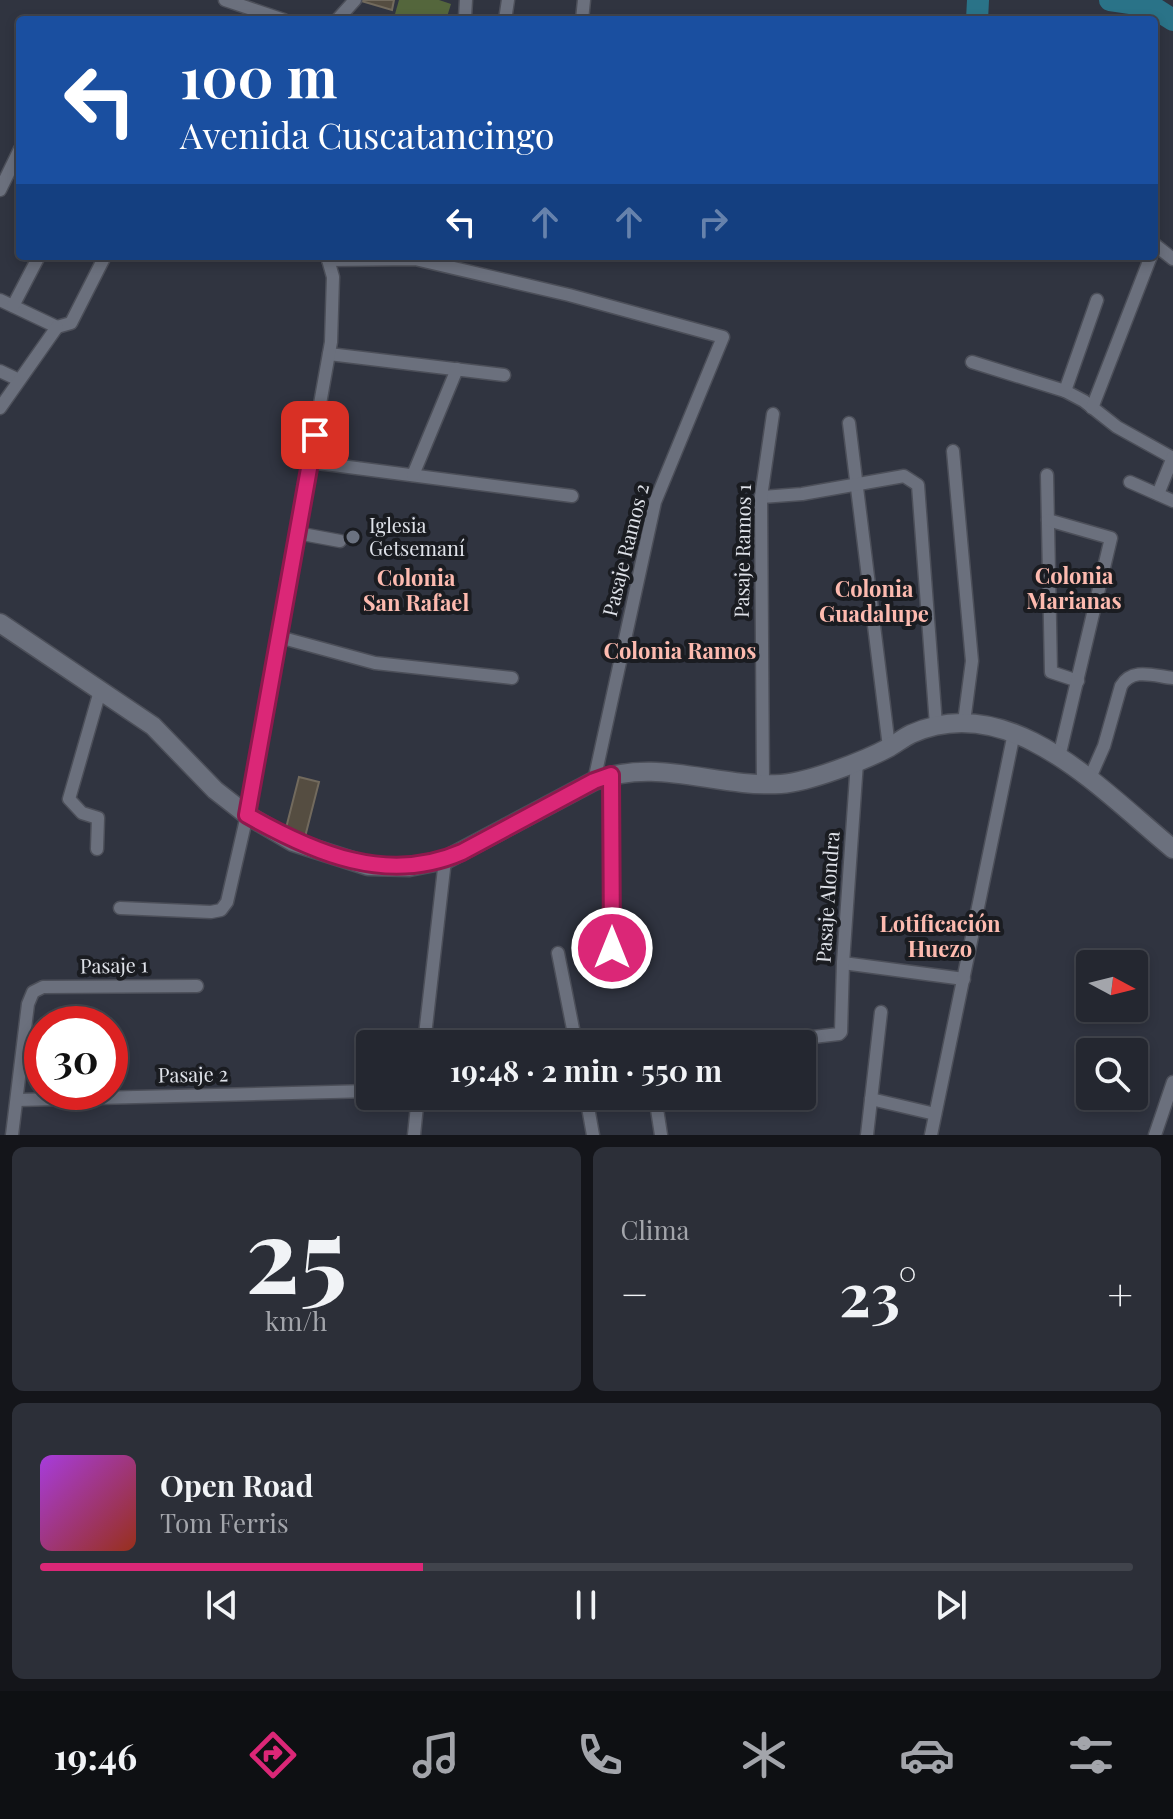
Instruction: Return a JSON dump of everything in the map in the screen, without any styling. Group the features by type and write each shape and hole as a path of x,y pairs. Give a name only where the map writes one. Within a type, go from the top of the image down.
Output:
{"street":[{"path":"225,0 272,16"},
{"path":"341,16 355,0"},
{"path":"0,190 16,157"},
{"path":"13,306 37,260"},
{"path":"0,408 57,327 71,323 103,260"},
{"path":"120,908 221,910 227,902 247,815 329,354 333,277 329,260"},
{"name":"Pasaje Ramos 2","path":"419,260 569,295 723,337 655,502 603,778 612,977"},
{"path":"1092,408 1150,260"},
{"path":"0,300 57,327"},
{"path":"1065,391 1097,300"},
{"path":"329,354 504,375"},
{"path":"972,362 1065,391 1117,427 1173,458 1158,494"},
{"path":"413,475 457,369"},
{"path":"0,371 19,380"},
{"name":"Pasaje Ramos 1","path":"763,785 761,497 773,414"},
{"path":"849,423 889,747"},
{"path":"953,451 972,661 964,722"},
{"path":"310,462 572,496"},
{"path":"1047,475 1051,672 1078,681"},
{"path":"761,497 802,494 904,476 914,481 920,493 936,725"},
{"path":"1130,482 1173,501"},
{"path":"1048,520 1111,538 1059,757"},
{"path":"297,533 340,541"},
{"path":"0,623 153,726 215,790 247,815 293,842 368,866 409,867 445,860 603,778 656,770 763,785 785,784 857,762 908,735 936,725 964,722 1014,733 1059,757 1173,849"},
{"path":"279,637 375,663 512,678"},
{"path":"1089,780 1104,746 1126,678 1137,674 1173,678"},
{"path":"97,849 98,818 82,813 69,799 100,691"},
{"path":"931,1135 1014,733"},
{"name":"Pasaje Alondra","path":"816,1037 839,1034 842,1029 843,963 857,762"},
{"path":"426,1030 445,860"},
{"path":"558,953 573,1030"},
{"path":"843,963 964,979"},
{"name":"Pasaje 1","path":"17,1100 28,1004 33,992 43,987 197,986"},
{"path":"867,1135 881,1012"},
{"path":"1155,1135 1173,1082"},
{"name":"Pasaje 2","path":"17,1100 356,1091"},
{"path":"871,1099 935,1114"},
{"path":"12,1135 17,1100"},
{"path":"414,1135 417,1110"},
{"path":"589,1110 593,1135"},
{"path":"657,1110 661,1135"}],"green space":[{"path":"399,0 439,0 451,4 447,16 395,14"}],"building":[{"path":"358,0 394,0 392,10"},
{"path":"299,777 319,782 305,837 285,832"}],"waterway":[{"path":"977,16 978,0"},
{"path":"1110,0 1151,6 1173,20"}],"place":[{"name":"Iglesia Getsemaní","path":"353,537"}],"district":[{"name":"Colonia Marianas","path":"1074,588"},
{"name":"Colonia San Rafael","path":"416,590"},
{"name":"Colonia Guadalupe","path":"874,602"},
{"name":"Colonia Ramos","path":"680,651"},
{"name":"Lotificación Huezo","path":"940,936"}],"route":[{"path":"315,435 247,815 293,842 329,855 368,866 409,867 445,860 594,781 611,775 612,948"}]}
